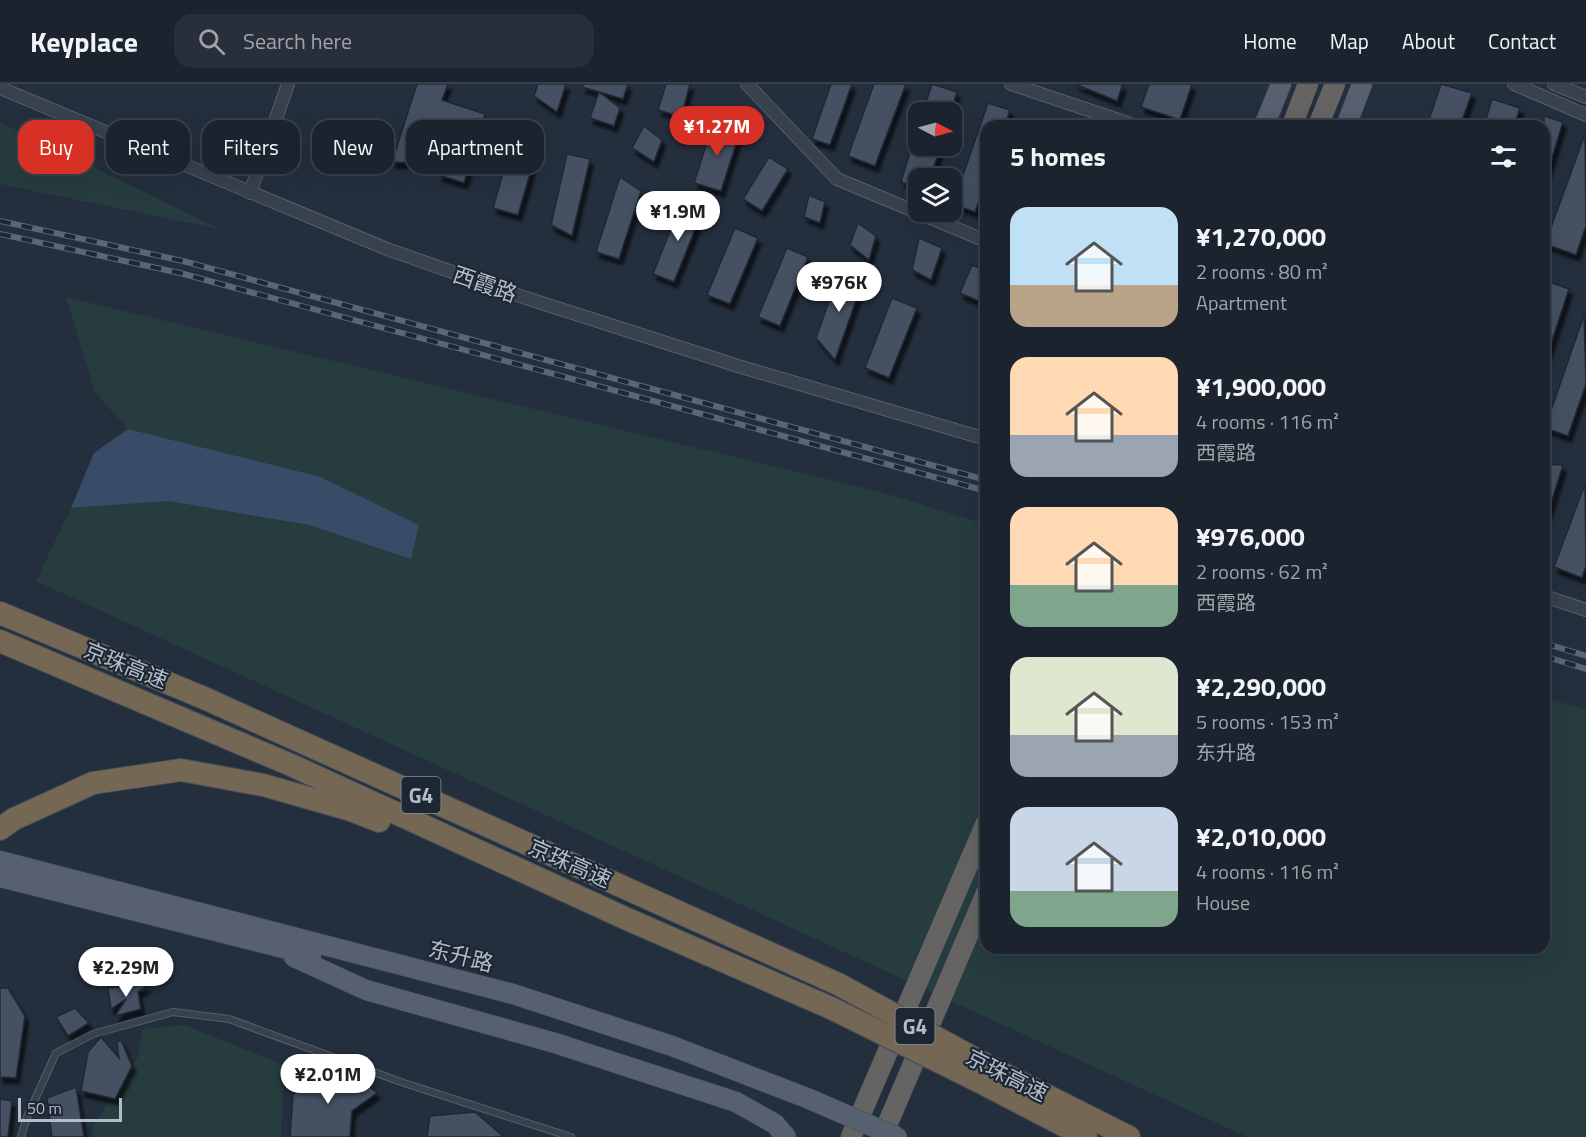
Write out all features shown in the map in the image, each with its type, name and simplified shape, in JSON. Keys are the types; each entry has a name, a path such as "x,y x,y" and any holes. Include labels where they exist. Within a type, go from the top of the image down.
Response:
{"highway":[{"path":"1294,120 1308,84"},
{"path":"1320,120 1335,84"},
{"path":"0,599 204,698"},
{"name":"京珠高速","path":"0,613 204,698 838,984 1086,1137"},
{"name":"京珠高速","path":"0,641 291,765 627,919 1129,1137"},
{"path":"0,829 14,819 93,783 181,770 263,785 351,810 627,919"},
{"path":"851,1137 980,837"},
{"path":"882,1137 980,907"}],"main road":[{"path":"1266,120 1281,84"},
{"path":"1348,120 1362,84"},
{"name":"东升路","path":"0,861 38,879 273,947 512,1002 897,1137"},
{"name":"东升路","path":"0,877 38,879 513,994 672,1046 805,1104 866,1137"},
{"path":"273,947 366,990 555,1043 736,1102 775,1124 786,1137"}],"street":[{"path":"250,193 288,84"},
{"path":"747,84 837,179 980,239"},
{"path":"1011,84 1118,120"},
{"path":"1514,84 1586,115"},
{"path":"1554,84 1586,97"},
{"name":"西霞路","path":"0,88 387,249 526,298 738,366 980,437"},
{"path":"1550,598 1586,610"}],"lane":[{"path":"21,1137 27,1117 56,1053 93,1034 173,1012 229,1019 404,1083 571,1137"}],"green space":[{"path":"0,123 18,130 18,174 94,174 94,167 219,229 0,184"},
{"path":"66,297 881,492 980,522 980,954 1550,954 1550,699 1586,710 1586,1137 1247,1137 36,581 71,508 168,501 309,525 411,558 419,525 321,477 128,429 95,392"},
{"path":"184,1025 284,1065 281,1137 92,1137 94,1124 139,1055 142,1029"}],"water":[{"path":"128,429 321,477 419,525 411,559 309,525 168,501 71,508 94,453"}],"building":[{"path":"417,84 448,84 442,100 485,114 483,120 406,120 406,163 394,162 394,156"},
{"path":"538,84 566,84 557,112 534,96"},
{"path":"583,84 628,84 623,99 582,87"},
{"path":"666,84 690,84 681,117 658,110"},
{"path":"831,84 852,84 830,145 812,139"},
{"path":"874,84 906,84 875,166 848,156"},
{"path":"932,84 957,92 954,102 926,102"},
{"path":"1075,84 1123,84 1117,101"},
{"path":"1149,84 1192,84 1180,120 1141,107"},
{"path":"1441,84 1472,93 1462,120 1429,120"},
{"path":"599,92 620,108 614,126 590,118"},
{"path":"1492,99 1520,108 1516,120 1486,120"},
{"path":"988,103 1010,110 1007,120 982,120"},
{"path":"1544,116 1563,122 1550,164 1550,120 1544,120"},
{"path":"713,124 740,132 721,191 694,183"},
{"path":"644,126 662,140 654,162 632,148"},
{"path":"980,126 980,198 975,212 962,207 962,178"},
{"path":"1585,134 1586,226 1576,255 1550,246 1550,230"},
{"path":"567,154 590,159 572,236 551,225"},
{"path":"909,156 938,156 933,168 908,168 908,184 901,182"},
{"path":"769,157 788,169 762,211 743,199"},
{"path":"439,174 467,174 464,183"},
{"path":"503,174 530,174 518,215 493,208"},
{"path":"620,177 641,191 619,259 596,252"},
{"path":"809,195 825,202 820,223 804,217"},
{"path":"682,201 703,210 674,282 653,274"},
{"path":"858,223 876,236 869,260 850,245"},
{"path":"735,228 758,238 730,304 707,295"},
{"path":"919,238 942,248 931,280 912,270"},
{"path":"787,248 808,257 780,326 758,317"},
{"path":"972,265 980,268 980,302 960,293"},
{"path":"839,273 863,281 835,360 816,338"},
{"path":"1550,282 1569,289 1550,347"},
{"path":"892,298 917,308 889,378 865,368"},
{"path":"1584,315 1586,384 1568,436 1550,430 1550,414"},
{"path":"1550,464 1563,465 1550,506"},
{"path":"1585,484 1586,566 1582,578 1554,567"},
{"path":"148,986 138,992 141,1009 115,1016 126,999 111,1009 108,988"},
{"path":"0,988 8,988 25,1016 16,1078 0,1077"},
{"path":"75,1008 89,1023 68,1036 56,1017"},
{"path":"101,1037 119,1058 117,1042 121,1040 132,1066 115,1099 81,1091 88,1052"},
{"path":"352,1070 377,1093 352,1111 350,1137 290,1137 293,1094 313,1079"},
{"path":"76,1087 84,1137 52,1137 47,1098"},
{"path":"0,1099 12,1101 8,1137 0,1137"},
{"path":"475,1112 504,1137 427,1137 430,1116"}],"railway":[{"path":"0,221 183,261 980,478"},
{"path":"0,234 180,273 980,489"},
{"path":"1550,645 1586,656"},
{"path":"1550,658 1586,669"}]}
